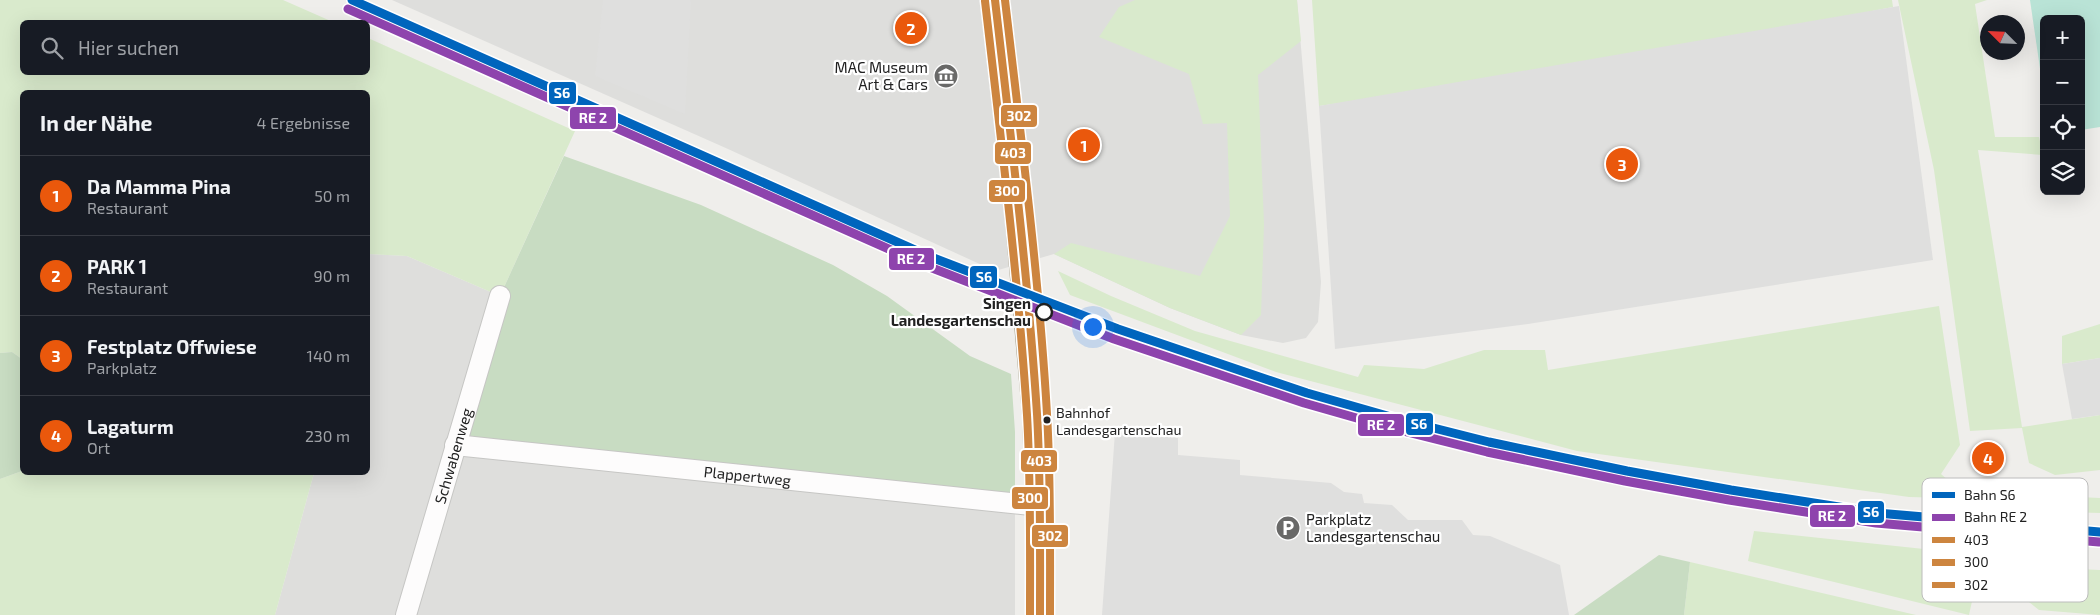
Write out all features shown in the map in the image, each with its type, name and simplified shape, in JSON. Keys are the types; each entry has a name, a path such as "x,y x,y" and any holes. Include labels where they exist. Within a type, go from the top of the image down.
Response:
{"main road":[{"path":"995,0 1029,314 1037,415 1040,506 1040,615"}],"street":[{"name":"Schwabenweg","path":"406,615 500,296"},
{"name":"Plappertweg","path":"455,445 1040,506"}],"shaded area":[{"path":"392,0 1297,0 1321,282 1318,322 1306,338 1283,343 1241,335 1170,308 1054,254 995,271 728,149"},
{"path":"603,0 691,0 685,114 595,76"},
{"path":"1899,6 1933,260 1528,324 1335,349 1319,106"},
{"path":"370,254 407,256 500,296 1015,504 1015,615 275,615 313,475 370,475"},
{"path":"2100,358 2100,415 2072,419 2062,364"},
{"name":"Parkplatz Landesgartenschau","path":"1115,432 1178,438 1178,455 1240,460 1240,475 1331,483 1344,492 1362,494 1364,503 1392,505 1408,520 1462,520 1473,535 1490,536 1560,565 1569,615 1102,615"}],"green space":[{"path":"0,0 283,0 328,20 20,20 20,75 370,75 370,39 575,131 500,296 407,256 370,254 370,90 20,90 20,358 12,352 0,353"},
{"path":"1135,0 1297,0 1301,41 1258,75 1264,224 1261,315 1241,335 1170,308 1054,254 1071,243 1200,276 1230,216 1227,123 1203,124 1189,74 1099,37 1119,7"},
{"path":"1312,0 1892,0 1893,7 1872,11 1869,27 1319,106"},
{"path":"1898,0 1987,0 1975,4 1980,37 1980,60 1983,60 1995,137 2039,137 2040,142 2040,155 1978,150 2022,427 2100,415 2100,470 2055,475 2029,463 2022,428 1970,431 1934,170"},
{"path":"2030,0 2100,0 2100,127 2085,129 2085,15 2040,15 2040,69"},
{"path":"564,156 701,205 833,265 887,296 970,356 1011,374 1015,432 1015,504 455,445 500,296"},
{"path":"1058,271 1111,296 1195,331 1358,377 1364,365 1424,369 1484,350 1545,350 1548,370 1939,306 1960,445 1941,474 1946,478 1922,478 1922,497 1577,451 1276,372 1070,295"},
{"path":"2100,324 2100,358 2062,364 2062,336"},
{"path":"12,352 20,358 20,472 0,479 0,353"},
{"path":"20,472 20,475 313,475 275,615 0,615 0,479"},
{"path":"2088,497 2100,498 2100,513 2088,513"},
{"path":"1754,531 1922,549 1922,602 1972,602 1969,615 1748,561"},
{"path":"1659,555 1690,562 1684,615 1574,615"},
{"path":"1690,562 1916,615 1684,615"},
{"path":"2088,569 2100,570 2100,615 2039,610 2029,602 2088,602"}],"rail line":[{"name":"S6","path":"352,0 931,257 1118,329 1307,393 1489,442 1627,471 1731,490 1877,513 1922,517"},
{"name":"S6","path":"2088,531 2100,532"}],"transit line":[{"name":"403","path":"995,0 1019,207 1037,414 1040,514 1040,615"},
{"name":"302","path":"1005,0 1029,207 1044,362 1049,464 1050,615"},
{"name":"300","path":"985,1 1009,208 1027,415 1030,615"},
{"path":"348,9 927,266 1114,339 1304,403 1395,429 1487,452 1625,481 1729,500 1876,523 1922,527"},
{"path":"2088,541 2099,542"}],"place":[{"name":"PARK 1","path":"911,28"},
{"name":"MAC Museum Art & Cars","path":"946,76"},
{"name":"Da Mamma Pina","path":"1084,145"},
{"name":"Festplatz Offwiese","path":"1622,164"},
{"name":"Singen Landesgartenschau","path":"1044,312"},
{"name":"Bahnhof Landesgartenschau","path":"1047,420"},
{"name":"Lagaturm","path":"1988,458"},
{"name":"Parkplatz Landesgartenschau","path":"1288,528"}]}
